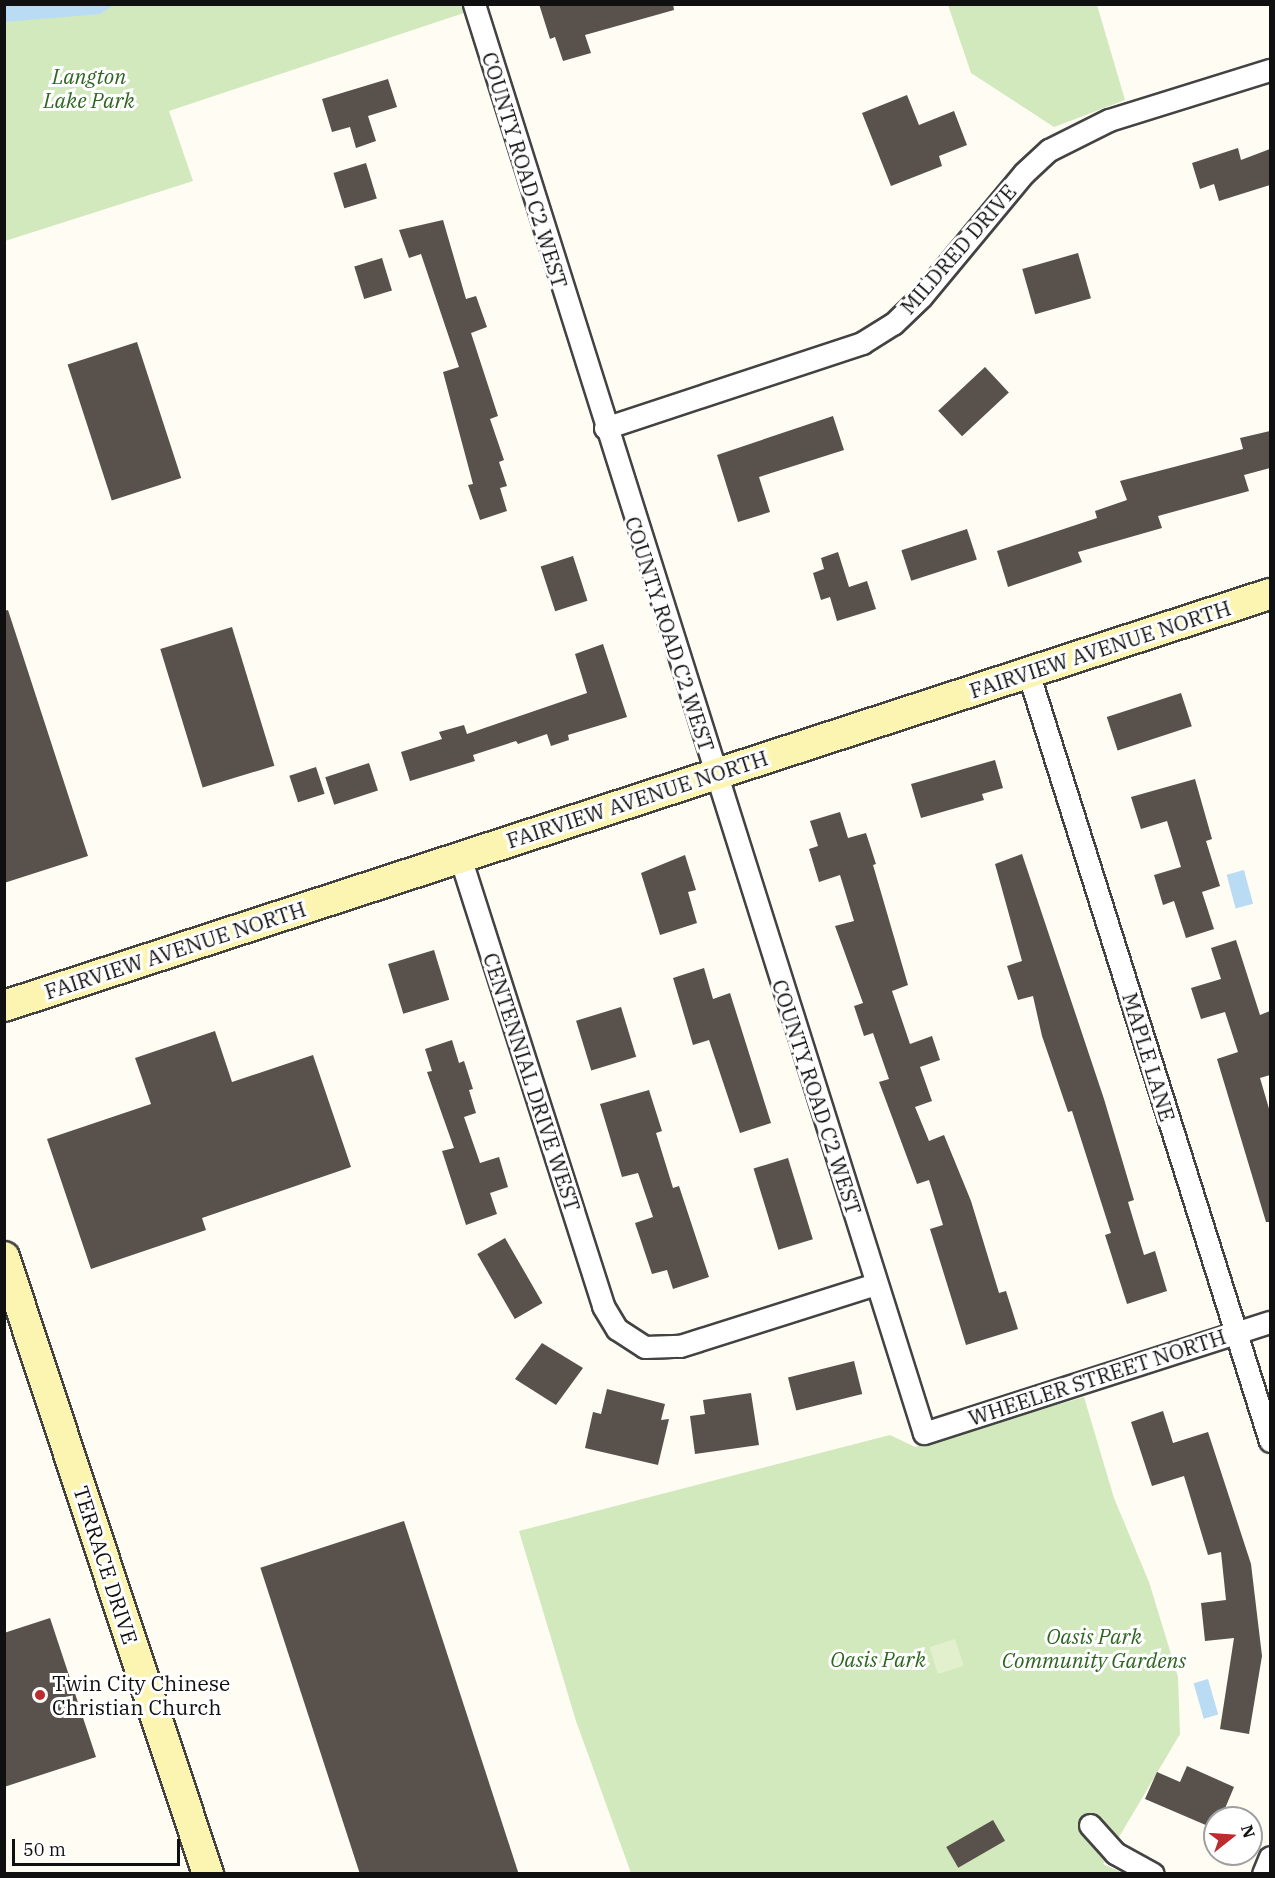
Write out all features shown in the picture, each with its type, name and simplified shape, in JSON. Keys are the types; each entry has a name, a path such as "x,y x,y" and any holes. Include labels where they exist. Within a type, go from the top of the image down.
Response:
{"street":[{"name":"COUNTY ROAD C2 WEST","path":"474,4 605,428 924,1433"},
{"name":"MILDRED DRIVE","path":"605,428 862,343 893,324 921,297 1024,173 1049,150 1109,120 1270,70"},
{"name":"FAIRVIEW AVENUE NORTH","path":"4,1006 1270,594"},
{"name":"MAPLE LANE","path":"1028,672 1270,1441"},
{"name":"CENTENNIAL DRIVE WEST","path":"460,857 603,1306 616,1329 630,1340 663,1349 876,1284"},
{"name":"TERRACE DRIVE","path":"4,1257 208,1874"},
{"name":"WHEELER STREET NORTH","path":"924,1433 1270,1322"},
{"path":"1090,1825 1115,1852 1153,1874"},
{"path":"1263,1874 1270,1857"}],"green space":[{"name":"Langton Lake Park","path":"5,5 488,5 169,111 193,181 5,241"},
{"path":"948,5 1097,5 1125,100 1054,127 971,73"},
{"name":"Oasis Park","path":"1084,1397 1114,1498 1149,1582 1178,1677 1180,1734 1103,1864 1123,1873 631,1873 576,1721 519,1531 890,1435 915,1447"},
{"path":"955,1639 964,1666 938,1674 929,1647"}],"water":[{"path":"5,4 114,5 100,14 5,22"},
{"path":"1244,870 1253,904 1236,908 1227,875"},
{"path":"1208,1679 1218,1715 1204,1719 1194,1683"}],"building":[{"path":"539,4 673,4 674,10 585,35 591,53 563,61 555,37 550,39"},
{"path":"388,79 397,107 368,116 376,141 356,148 350,127 332,132 322,99"},
{"path":"907,95 919,125 954,111 967,145 939,156 942,166 891,186 862,113"},
{"path":"1238,148 1241,160 1270,149 1270,185 1219,201 1214,184 1200,189 1192,163"},
{"path":"366,163 377,198 344,208 333,173"},
{"path":"443,220 466,299 476,296 487,327 471,333 498,416 490,419 504,460 499,462 507,486 500,488 507,511 480,520 468,485 473,484 443,372 459,367 421,254 409,258 399,230"},
{"path":"1078,253 1091,298 1035,314 1022,269"},
{"path":"382,258 392,291 364,299 354,266"},
{"path":"137,342 181,478 112,501 68,365"},
{"path":"985,367 1009,393 962,436 938,411"},
{"path":"833,416 844,450 759,477 770,512 738,522 717,455"},
{"path":"1270,431 1270,468 1244,475 1249,491 1158,516 1162,528 1078,552 1082,562 1008,587 997,551 1097,518 1095,511 1127,500 1120,481 1243,449 1240,438"},
{"path":"967,529 977,559 911,581 901,550"},
{"path":"838,552 849,587 867,581 876,609 837,621 830,597 821,600 813,573 824,569 821,558"},
{"path":"573,556 588,601 555,611 541,567"},
{"path":"8,610 88,856 4,883 4,611"},
{"path":"232,627 274,766 203,788 160,649"},
{"path":"603,644 627,717 568,735 569,740 551,746 547,734 518,744 516,741 473,755 475,761 410,781 401,752 442,739 439,732 464,725 467,734 587,693 575,654"},
{"path":"1181,693 1192,726 1118,750 1107,717"},
{"path":"995,760 1003,788 982,794 984,800 921,818 911,784"},
{"path":"369,763 378,791 334,805 325,777"},
{"path":"316,767 325,794 298,802 289,776"},
{"path":"1195,779 1212,839 1206,841 1220,886 1202,892 1214,929 1186,938 1174,901 1163,905 1154,875 1181,867 1167,821 1141,829 1131,797"},
{"path":"840,812 848,838 866,833 876,864 873,865 908,985 892,991 910,1044 932,1036 940,1060 920,1067 932,1101 915,1107 929,1141 944,1135 971,1201 999,1293 1006,1291 1018,1329 966,1345 930,1229 943,1225 929,1180 917,1184 879,1082 889,1079 873,1033 864,1036 854,1006 863,1003 835,926 854,921 840,875 819,882 809,849 818,846 810,821"},
{"path":"1022,854 1104,1099 1134,1200 1128,1202 1144,1255 1155,1251 1167,1291 1127,1304 1105,1235 1111,1233 1072,1111 1068,1112 1042,1036 1033,996 1018,1000 1007,966 1022,961 995,864"},
{"path":"685,855 696,890 688,892 697,923 660,935 641,873"},
{"path":"1236,940 1260,1015 1270,1011 1270,1075 1260,1078 1270,1112 1270,1222 1266,1222 1217,1059 1238,1052 1225,1012 1201,1019 1191,988 1221,979 1211,948"},
{"path":"434,950 449,1000 403,1014 388,964"},
{"path":"704,968 713,999 730,993 771,1123 740,1133 709,1040 693,1045 673,978"},
{"path":"621,1007 636,1057 591,1070 576,1021"},
{"path":"215,1031 232,1082 313,1055 351,1167 202,1218 206,1230 91,1269 47,1139 151,1104 135,1058"},
{"path":"452,1040 459,1063 464,1061 473,1089 469,1090 476,1113 464,1117 480,1163 499,1157 508,1187 490,1193 497,1214 466,1225 442,1151 454,1148 427,1072 432,1071 425,1049"},
{"path":"649,1090 662,1131 656,1133 673,1188 679,1186 709,1277 673,1289 667,1270 652,1274 635,1223 653,1217 638,1173 622,1177 600,1104"},
{"path":"788,1158 813,1239 778,1250 754,1169"},
{"path":"505,1238 542,1303 515,1319 477,1254"},
{"path":"542,1343 583,1368 556,1405 515,1379"},
{"path":"854,1361 862,1394 796,1410 788,1377"},
{"path":"607,1389 665,1404 661,1420 669,1419 658,1465 585,1448 593,1412 601,1414"},
{"path":"751,1393 759,1445 695,1454 690,1416 705,1414 703,1400"},
{"path":"1163,1411 1173,1443 1208,1432 1251,1564 1262,1656 1249,1734 1220,1729 1234,1638 1205,1641 1201,1603 1226,1600 1221,1552 1208,1555 1184,1476 1152,1486 1131,1422"},
{"path":"404,1521 519,1874 360,1874 260,1568"},
{"name":"Twin City Chinese Christian Church","path":"50,1618 96,1757 4,1787 4,1633"},
{"path":"1187,1766 1234,1787 1226,1806 1203,1806 1203,1824 1145,1799 1157,1772 1180,1782"},
{"path":"993,1820 1005,1841 958,1868 946,1847"}],"place":[{"name":"Twin City Chinese Christian Church","path":"40,1695"}],"park label":[{"name":"Oasis Park Community Gardens","path":"1094,1648"}]}
